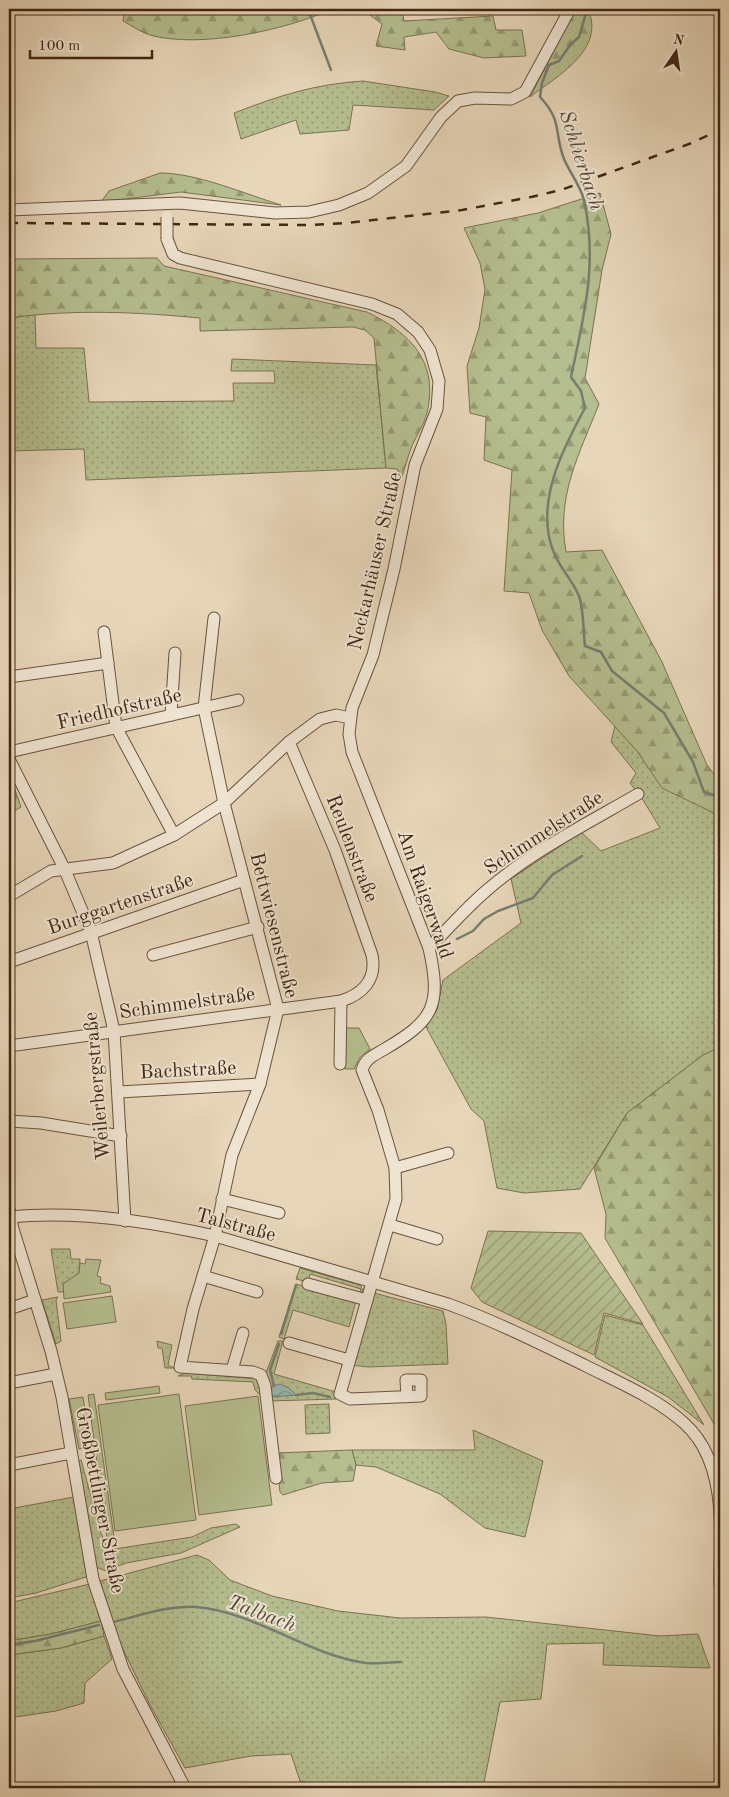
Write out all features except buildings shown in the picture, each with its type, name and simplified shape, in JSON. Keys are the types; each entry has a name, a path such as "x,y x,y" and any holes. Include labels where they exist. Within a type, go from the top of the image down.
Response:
{"street":[{"path":"9,210 206,204 275,213 309,212 340,205 368,193 406,166 441,116 458,101 475,98 511,99 525,92 570,9"},
{"name":"Neckarhäuser Straße","path":"169,204 167,239 173,254 180,258 372,304 397,314 418,332 430,350 439,381 437,409 415,465 394,569 377,638 350,718"},
{"name":"Bettwiesenstraße","path":"214,618 204,708 224,803 278,1009 260,1084 232,1155 215,1236 180,1368 232,1370"},
{"path":"104,632 116,727 174,835"},
{"path":"171,715 176,653"},
{"path":"9,676 108,663"},
{"name":"Friedhofstraße","path":"9,752 238,700"},
{"path":"9,896 39,877 64,868 100,867 113,863 174,835 224,803 289,742 320,719 336,715 350,718"},
{"name":"Am Raigerwald","path":"350,718 349,734 352,752 429,948 434,986 429,1014 422,1024 411,1034 364,1062 362,1070 378,1110 395,1168 396,1199 390,1225 340,1391 342,1397 350,1399 407,1397"},
{"name":"Reulenstraße","path":"289,742 341,868 372,955 373,970"},
{"name":"Weilerbergstraße","path":"9,759 64,868 91,932 114,1031 125,1221"},
{"name":"Schimmelstraße","path":"429,948 485,891 505,876 557,842 638,794"},
{"name":"Burggartenstraße","path":"9,962 244,880"},
{"path":"153,955 258,927"},
{"name":"Schimmelstraße","path":"9,1046 341,1001 359,994 365,988 373,970"},
{"path":"340,1064 341,1001"},
{"name":"Bachstraße","path":"118,1092 260,1084"},
{"path":"9,1121 41,1123 121,1136"},
{"path":"395,1168 448,1153"},
{"path":"222,1200 279,1213"},
{"name":"Talstraße","path":"9,1214 74,1216 125,1221 215,1236 448,1304 488,1319 632,1388 660,1405 685,1424 699,1441 714,1474 719,1510 720,1585"},
{"name":"Großbettlinger Straße","path":"9,1214 56,1374 93,1579 108,1627 135,1694 184,1788"},
{"path":"390,1225 437,1239"},
{"path":"203,1276 257,1292"},
{"path":"308,1284 367,1300"},
{"path":"9,1309 34,1300"},
{"path":"243,1333 232,1370 257,1373 264,1379 276,1478"},
{"path":"289,1343 349,1360"},
{"path":"9,1384 56,1374"},
{"path":"9,1465 71,1453"}],"green space":[{"path":"125,9 332,9 313,17 267,30 242,35 193,40 170,39 143,32 123,21"},
{"path":"362,9 402,9 404,21 493,16 496,30 522,30 526,56 484,58 449,49 436,32 404,37 405,50 376,46 382,24"},
{"path":"576,9 588,9 592,24 590,37 585,49 565,71 530,97"},
{"path":"363,81 435,92 449,96 434,110 353,105 349,130 300,134 296,120 241,139 234,113 266,101 313,88"},
{"path":"160,173 205,180 281,205 181,192 101,202 109,191"},
{"path":"600,193 611,234 602,270 585,378 599,404 571,476 564,512 566,552 602,550 662,662 707,765 720,782 718,815 662,788 637,751 569,676 542,630 529,593 504,591 512,470 484,460 486,417 470,413 467,366 479,328 485,289 480,263 464,228 538,213"},
{"path":"157,258 164,266 367,312 396,329 408,339 418,351 425,364 429,378 430,395 426,417 411,448 402,477 397,469 386,468 374,338 365,330 353,327 200,331 200,318 128,313 57,313 9,318 9,259"},
{"path":"35,314 36,348 84,348 89,402 234,401 233,383 275,383 274,371 231,371 232,359 376,365 386,468 86,480 84,449 9,451 9,318"},
{"path":"615,726 637,751 719,814 720,810 720,1047 703,1055 627,1113 580,1189 524,1193 497,1188 484,1121 471,1109 426,1027 437,1010 443,980 521,923 511,879 581,832 601,851 660,828 630,783 636,773 611,742"},
{"path":"9,778 21,807 9,814"},
{"path":"344,1028 359,1028 370,1049 360,1057 354,1069 345,1069"},
{"path":"720,1047 720,1434 605,1238 606,1214 594,1168 627,1113 703,1055"},
{"path":"488,1231 581,1233 643,1324 604,1313 594,1355 482,1302 471,1288"},
{"path":"51,1249 70,1249 71,1259 80,1259 79,1273 63,1284 64,1292 58,1292"},
{"path":"86,1259 101,1260 97,1276 101,1277 100,1283 110,1286 111,1292 64,1299 63,1284 79,1273 80,1263 85,1264"},
{"path":"300,1268 360,1285 363,1290 362,1296 359,1295 361,1289 310,1274 308,1282 296,1279"},
{"path":"296,1284 356,1301 349,1327 293,1310 284,1339 279,1337"},
{"path":"374,1293 443,1311 446,1324 448,1364 368,1367 351,1365"},
{"path":"112,1296 116,1322 67,1329 63,1303"},
{"path":"58,1297 56,1300 61,1341 56,1344 42,1300"},
{"path":"605,1315 643,1325 704,1425 668,1397 595,1357"},
{"path":"157,1341 172,1345 168,1365 174,1368 165,1368 162,1348 158,1348"},
{"path":"278,1341 283,1341 274,1374 336,1392 336,1399 269,1401 266,1373"},
{"path":"185,1373 260,1379 261,1396 255,1390 253,1382 192,1379 191,1376 178,1376"},
{"path":"159,1386 160,1393 106,1400 105,1393"},
{"path":"94,1394 114,1537 107,1538 88,1395"},
{"path":"179,1394 196,1520 115,1531 98,1405"},
{"path":"258,1396 272,1505 199,1515 185,1406"},
{"path":"83,1397 91,1447 79,1449 69,1399"},
{"path":"329,1404 330,1433 306,1434 305,1405"},
{"path":"473,1430 543,1461 525,1537 485,1528 440,1494 376,1467 356,1465 352,1450 475,1450"},
{"path":"352,1450 356,1465 353,1481 322,1483 283,1495 280,1492 276,1453"},
{"path":"81,1460 101,1533 108,1550 192,1537 211,1528 236,1524 240,1527 181,1553 126,1563 106,1571 96,1567 78,1461"},
{"path":"74,1497 88,1573 86,1577 36,1593 9,1598 9,1509"},
{"path":"197,1555 209,1560 230,1580 272,1596 338,1611 400,1618 486,1617 660,1636 698,1634 710,1668 603,1665 604,1643 547,1644 541,1699 500,1702 483,1788 327,1788 300,1781 291,1754 251,1756 185,1768 150,1705 119,1641 100,1581"},
{"path":"90,1584 101,1621 51,1634 9,1641 9,1603"},
{"path":"101,1621 104,1636 61,1648 9,1655 9,1641 51,1634"},
{"path":"104,1636 112,1659 85,1683 84,1703 56,1711 9,1718 9,1655 61,1648"}],"water":[{"path":"280,1384 289,1388 296,1395 271,1397 272,1386"}],"waterway":[{"path":"196,9 246,9"},
{"path":"308,9 331,70"},
{"name":"Schlierbach","path":"585,9 586,13 579,37 571,44 559,61 549,65 542,83 540,97 552,113 564,159 584,200 590,246 585,311 571,377 581,391 585,408 553,478 547,516 549,535 554,553 581,602 585,646 601,652 612,671 664,713 693,762 704,792 720,797"},
{"path":"457,939 473,931 484,919 498,911 533,898 552,875 582,856"},
{"path":"281,1334 296,1285"},
{"path":"274,1386 270,1370 279,1344"},
{"path":"296,1395 313,1393 330,1397"},
{"name":"Talbach","path":"113,1622 164,1609 196,1607 240,1617 344,1659 366,1663 401,1662"},
{"name":"Talbach","path":"9,1645 35,1641 99,1625"}],"railway":[{"path":"9,223 309,225 347,223 462,210 561,190 689,144 720,130"}]}
